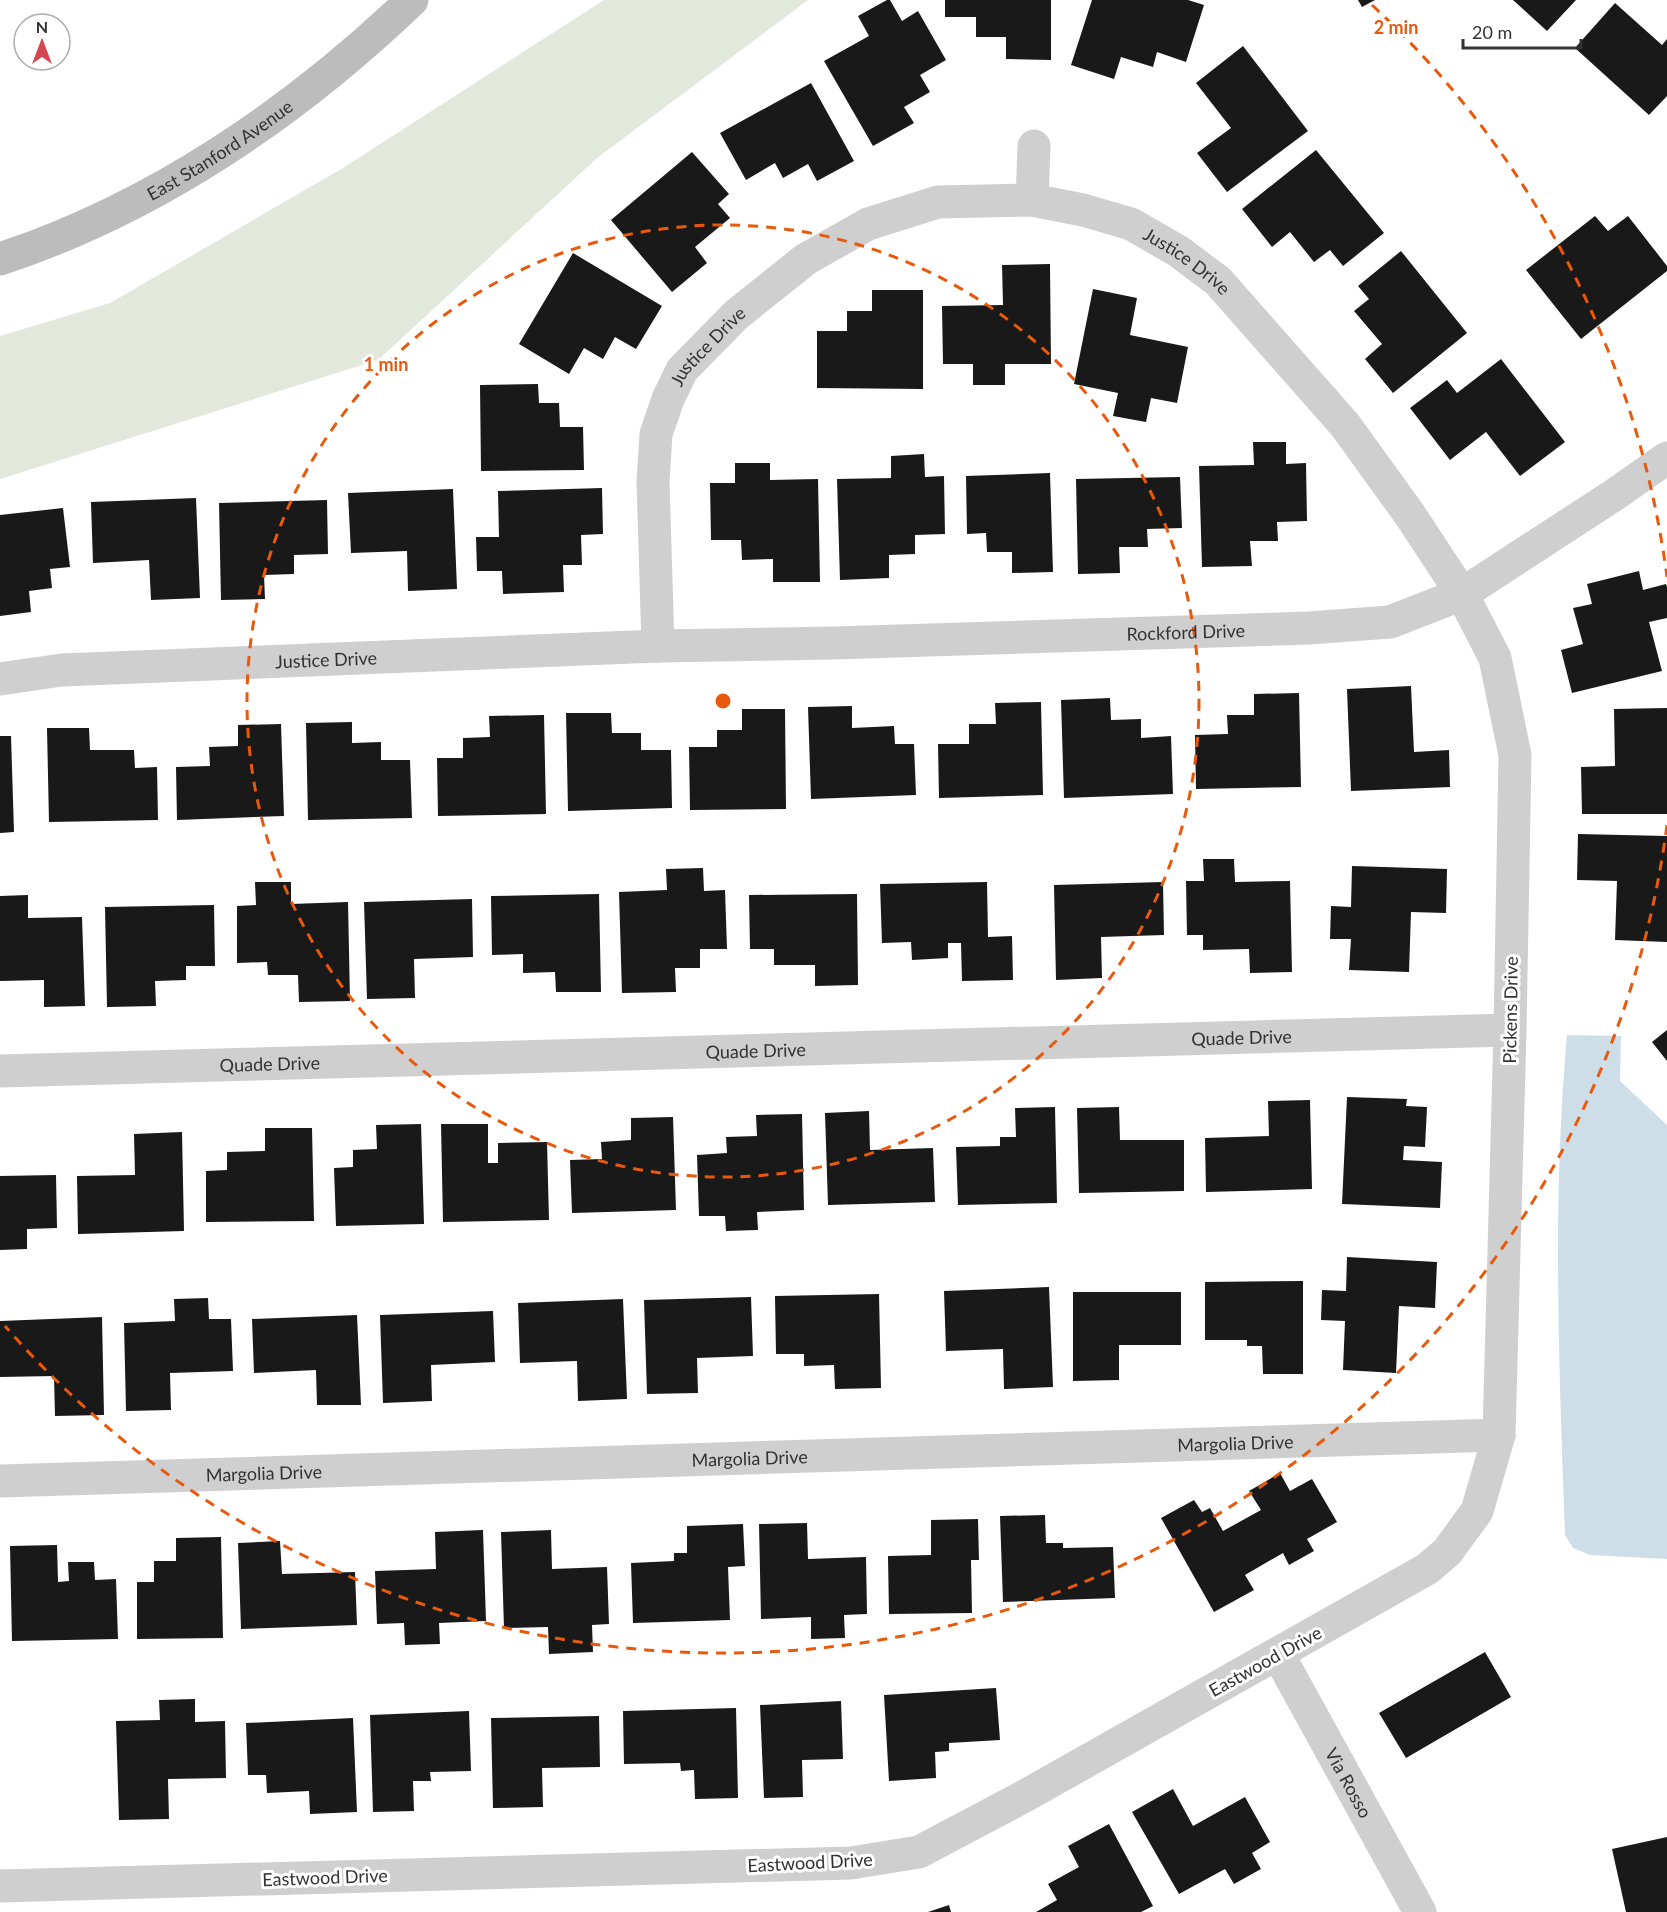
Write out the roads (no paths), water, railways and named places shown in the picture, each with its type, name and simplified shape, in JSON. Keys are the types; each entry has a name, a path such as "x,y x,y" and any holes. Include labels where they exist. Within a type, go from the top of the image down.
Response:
{"main road":[{"name":"East Stanford Avenue","path":"0,258 99,220 180,177 318,84 372,39 412,0"}],"street":[{"path":"1032,200 1034,146"},
{"name":"Justice Drive","path":"0,679 62,670 658,646 653,481 656,434 668,399 682,370 736,315 806,259 868,224 938,202 1032,200 1083,210 1131,224 1178,251 1218,281 1345,425 1410,515 1462,594"},
{"name":"Rockford Drive","path":"658,646 834,643 1309,628 1390,622 1462,594 1667,458"},
{"name":"Pickens Drive","path":"1462,594 1495,658 1515,755 1499,1435"},
{"name":"Quade Drive","path":"0,1071 1510,1030"},
{"name":"Margolia Drive","path":"0,1481 1499,1435"},
{"name":"Eastwood Drive","path":"16,1895 851,1863 919,1852 1023,1797 1428,1569 1447,1552 1477,1511 1499,1435"},
{"name":"Via Rosso","path":"1278,1654 1420,1912"}]}
